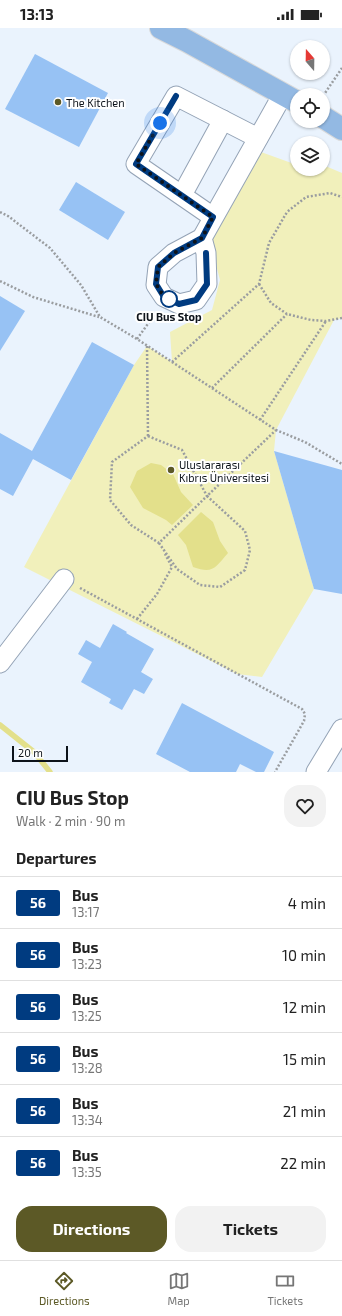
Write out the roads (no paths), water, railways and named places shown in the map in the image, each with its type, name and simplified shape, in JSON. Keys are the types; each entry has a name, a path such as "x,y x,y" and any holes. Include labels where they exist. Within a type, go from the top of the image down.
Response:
{"main road":[{"path":"161,28 290,98"},
{"path":"330,121 342,129"}],"lane":[{"path":"213,217 136,164 176,96 258,138"},
{"path":"202,238 206,253 207,284 196,300 179,304 164,297 156,284 158,267 174,253 202,238 258,138 290,98"},
{"path":"182,195 223,120"},
{"path":"1,658 64,579"},
{"path":"316,772 342,729"}],"waterway":[{"path":"0,725 34,752 50,772"}],"place":[{"name":"The Kitchen","path":"58,102"},
{"name":"CIU Bus Stop","path":"169,299"},
{"name":"Uluslararası Kıbrıs Üniversitesi","path":"171,470"}]}
